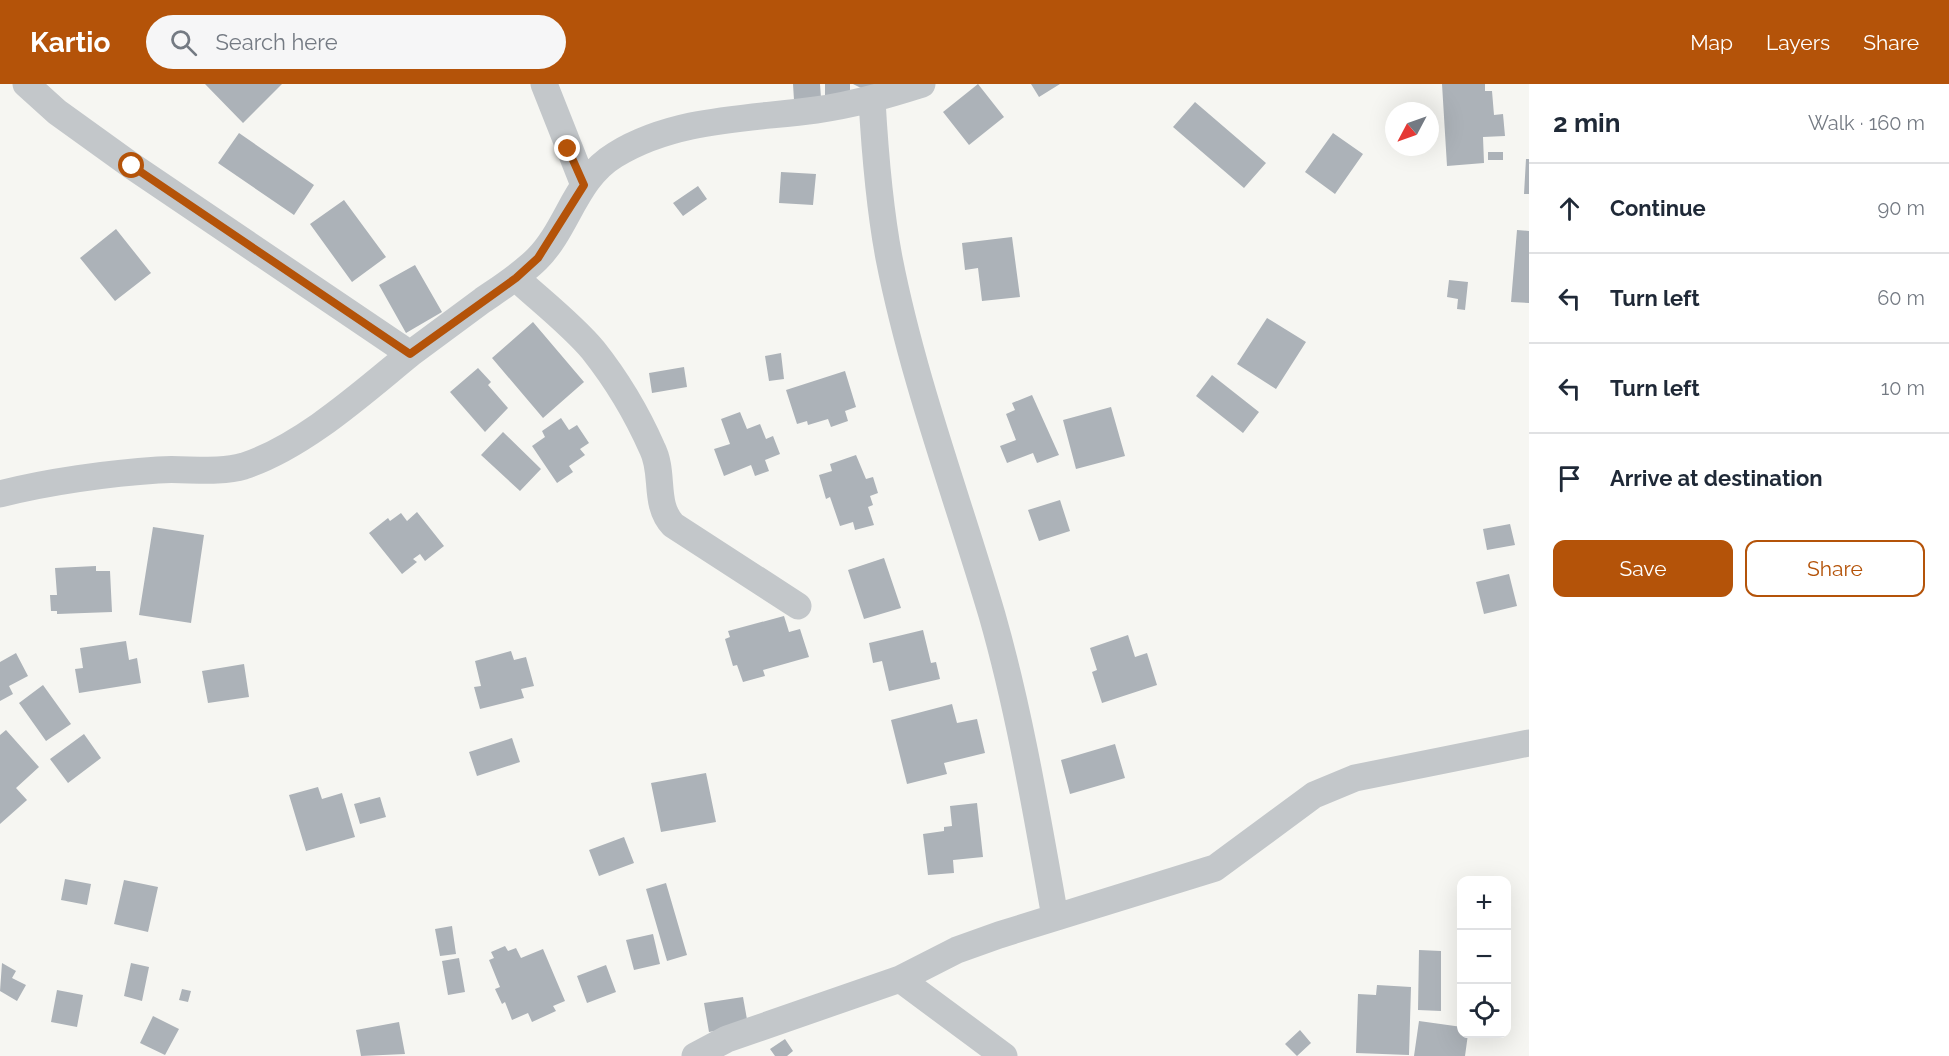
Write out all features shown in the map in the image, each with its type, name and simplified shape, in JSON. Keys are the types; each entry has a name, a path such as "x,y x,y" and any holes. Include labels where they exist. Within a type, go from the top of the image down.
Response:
{"street":[{"path":"26,84 57,112 132,166 410,354"},
{"path":"544,84 584,185"},
{"path":"0,494 155,470 230,469 244,466 283,448 347,405 410,354 516,278 538,258 552,240 593,171 616,154 646,140 682,128 872,100 922,84"},
{"path":"872,100 877,180 889,258 917,375 993,617 1011,694 1055,917"},
{"path":"516,278 592,350 632,408 657,459 661,506 665,516 673,525 798,606"},
{"path":"695,1056 727,1039 900,979 957,950 1215,868 1314,795 1355,778 1529,743"},
{"path":"900,979 1004,1056"}],"building":[{"path":"205,84 282,84 243,123"},
{"path":"793,84 820,84 821,98 794,100"},
{"path":"825,84 850,84 850,97 825,97"},
{"path":"853,84 883,84 877,96"},
{"path":"978,84 1004,117 969,145 943,112"},
{"path":"1031,84 1060,84 1039,97"},
{"path":"1442,84 1485,84 1485,91 1492,91 1494,115 1503,114 1505,136 1483,137 1484,163 1447,166"},
{"path":"1195,102 1266,163 1244,188 1173,127"},
{"path":"239,133 314,185 294,215 218,163"},
{"path":"1333,133 1363,154 1335,194 1305,172"},
{"path":"1488,152 1503,152 1503,160 1488,160"},
{"path":"1526,159 1529,159 1529,194 1524,194"},
{"path":"781,172 816,174 813,205 779,203"},
{"path":"698,186 707,199 683,216 673,203"},
{"path":"344,200 386,257 352,282 310,224"},
{"path":"116,229 151,273 115,301 80,258"},
{"path":"1517,230 1529,231 1529,303 1511,302"},
{"path":"1012,237 1020,297 982,301 978,268 965,270 962,243"},
{"path":"415,265 442,312 406,333 379,285"},
{"path":"1449,280 1468,282 1465,310 1457,309 1458,299 1447,297"},
{"path":"1267,318 1306,342 1276,389 1237,364"},
{"path":"533,322 584,382 543,418 492,358"},
{"path":"781,353 784,379 769,381 765,356"},
{"path":"684,367 687,387 652,393 649,373"},
{"path":"478,368 491,382 488,385 508,408 485,432 450,392"},
{"path":"845,371 856,407 845,411 848,421 831,427 828,419 808,425 807,421 797,424 786,390"},
{"path":"1212,375 1259,412 1243,433 1196,396"},
{"path":"1032,395 1059,455 1037,463 1033,453 1007,463 1000,446 1016,440 1006,414 1015,410 1012,403"},
{"path":"1111,407 1125,456 1076,469 1063,420"},
{"path":"740,412 747,429 760,424 766,439 773,436 780,454 765,460 769,471 755,476 751,465 724,476 714,449 730,444 721,419"},
{"path":"561,418 569,430 577,425 589,443 580,449 585,455 569,466 573,472 557,483 532,446 545,437 542,431"},
{"path":"503,432 541,469 520,491 481,455"},
{"path":"856,455 866,479 873,477 878,493 870,496 873,505 868,507 874,525 855,530 853,522 840,526 830,497 826,499 819,475 832,471 830,464"},
{"path":"1060,500 1070,531 1039,541 1028,510"},
{"path":"417,512 444,546 425,561 420,554 413,559 417,562 402,574 369,533 388,518 390,521 401,513 407,521"},
{"path":"1510,524 1515,545 1487,550 1483,529"},
{"path":"153,527 204,535 191,623 139,615"},
{"path":"884,558 901,608 864,619 848,570"},
{"path":"96,566 96,571 110,571 112,612 57,614 57,611 51,611 50,595 57,595 55,568"},
{"path":"1509,574 1517,606 1484,614 1476,582"},
{"path":"784,616 789,632 800,629 809,657 763,670 765,676 743,682 737,665 733,666 725,639 730,637 728,631"},
{"path":"923,630 931,663 936,662 940,679 889,691 882,661 873,663 869,643"},
{"path":"1128,635 1135,657 1147,653 1157,685 1102,703 1092,672 1097,670 1090,648"},
{"path":"126,641 129,660 137,658 141,683 79,693 75,669 83,668 80,648"},
{"path":"511,651 514,660 526,657 534,686 521,689 524,698 480,709 474,687 481,686 475,661"},
{"path":"16,653 28,676 9,686 13,694 0,701 0,662"},
{"path":"244,664 249,697 208,703 202,671"},
{"path":"43,685 71,724 46,741 19,703"},
{"path":"952,704 957,723 977,719 985,753 944,763 947,774 907,784 891,720"},
{"path":"6,730 39,767 16,788 27,800 0,824 0,735"},
{"path":"84,734 101,758 68,783 50,759"},
{"path":"512,738 520,762 477,776 469,752"},
{"path":"1115,744 1125,778 1070,794 1061,760"},
{"path":"706,773 716,822 661,832 651,783"},
{"path":"318,787 322,799 342,793 355,837 306,851 289,795"},
{"path":"380,797 386,817 360,824 354,804"},
{"path":"977,803 983,857 953,860 954,873 928,875 923,834 944,831 944,827 952,826 950,806"},
{"path":"624,837 634,863 599,876 589,850"},
{"path":"65,879 91,884 87,905 61,900"},
{"path":"124,880 158,887 148,932 114,924"},
{"path":"666,883 687,955 667,961 646,889"},
{"path":"452,926 456,954 440,956 435,929"},
{"path":"653,934 660,964 634,970 626,940"},
{"path":"505,946 508,951 516,948 521,958 543,949 565,1001 553,1006 556,1011 532,1022 528,1013 512,1020 505,1002 502,1004 495,989 500,987 489,960 494,958 491,952"},
{"path":"1419,950 1441,951 1441,1011 1418,1010"},
{"path":"459,958 465,992 448,995 442,961"},
{"path":"2,963 16,971 12,978 26,985 17,1001 0,991"},
{"path":"131,963 149,967 142,1001 124,996"},
{"path":"606,965 616,992 587,1003 577,976"},
{"path":"1377,985 1411,987 1409,1055 1356,1053 1358,994 1376,995"},
{"path":"182,989 191,991 188,1002 179,1000"},
{"path":"57,990 83,995 77,1027 51,1022"},
{"path":"743,997 748,1025 709,1032 704,1003"},
{"path":"153,1016 179,1029 165,1055 140,1043"},
{"path":"1419,1021 1457,1026 1457,1038 1467,1038 1465,1056 1414,1056"},
{"path":"399,1022 405,1054 361,1056 356,1030"},
{"path":"1300,1030 1311,1043 1297,1056 1285,1044"},
{"path":"785,1039 793,1051 787,1056 775,1056 770,1049"}],"route":[{"path":"132,166 410,354 516,278 538,258 552,240 584,185 568,149"}]}
